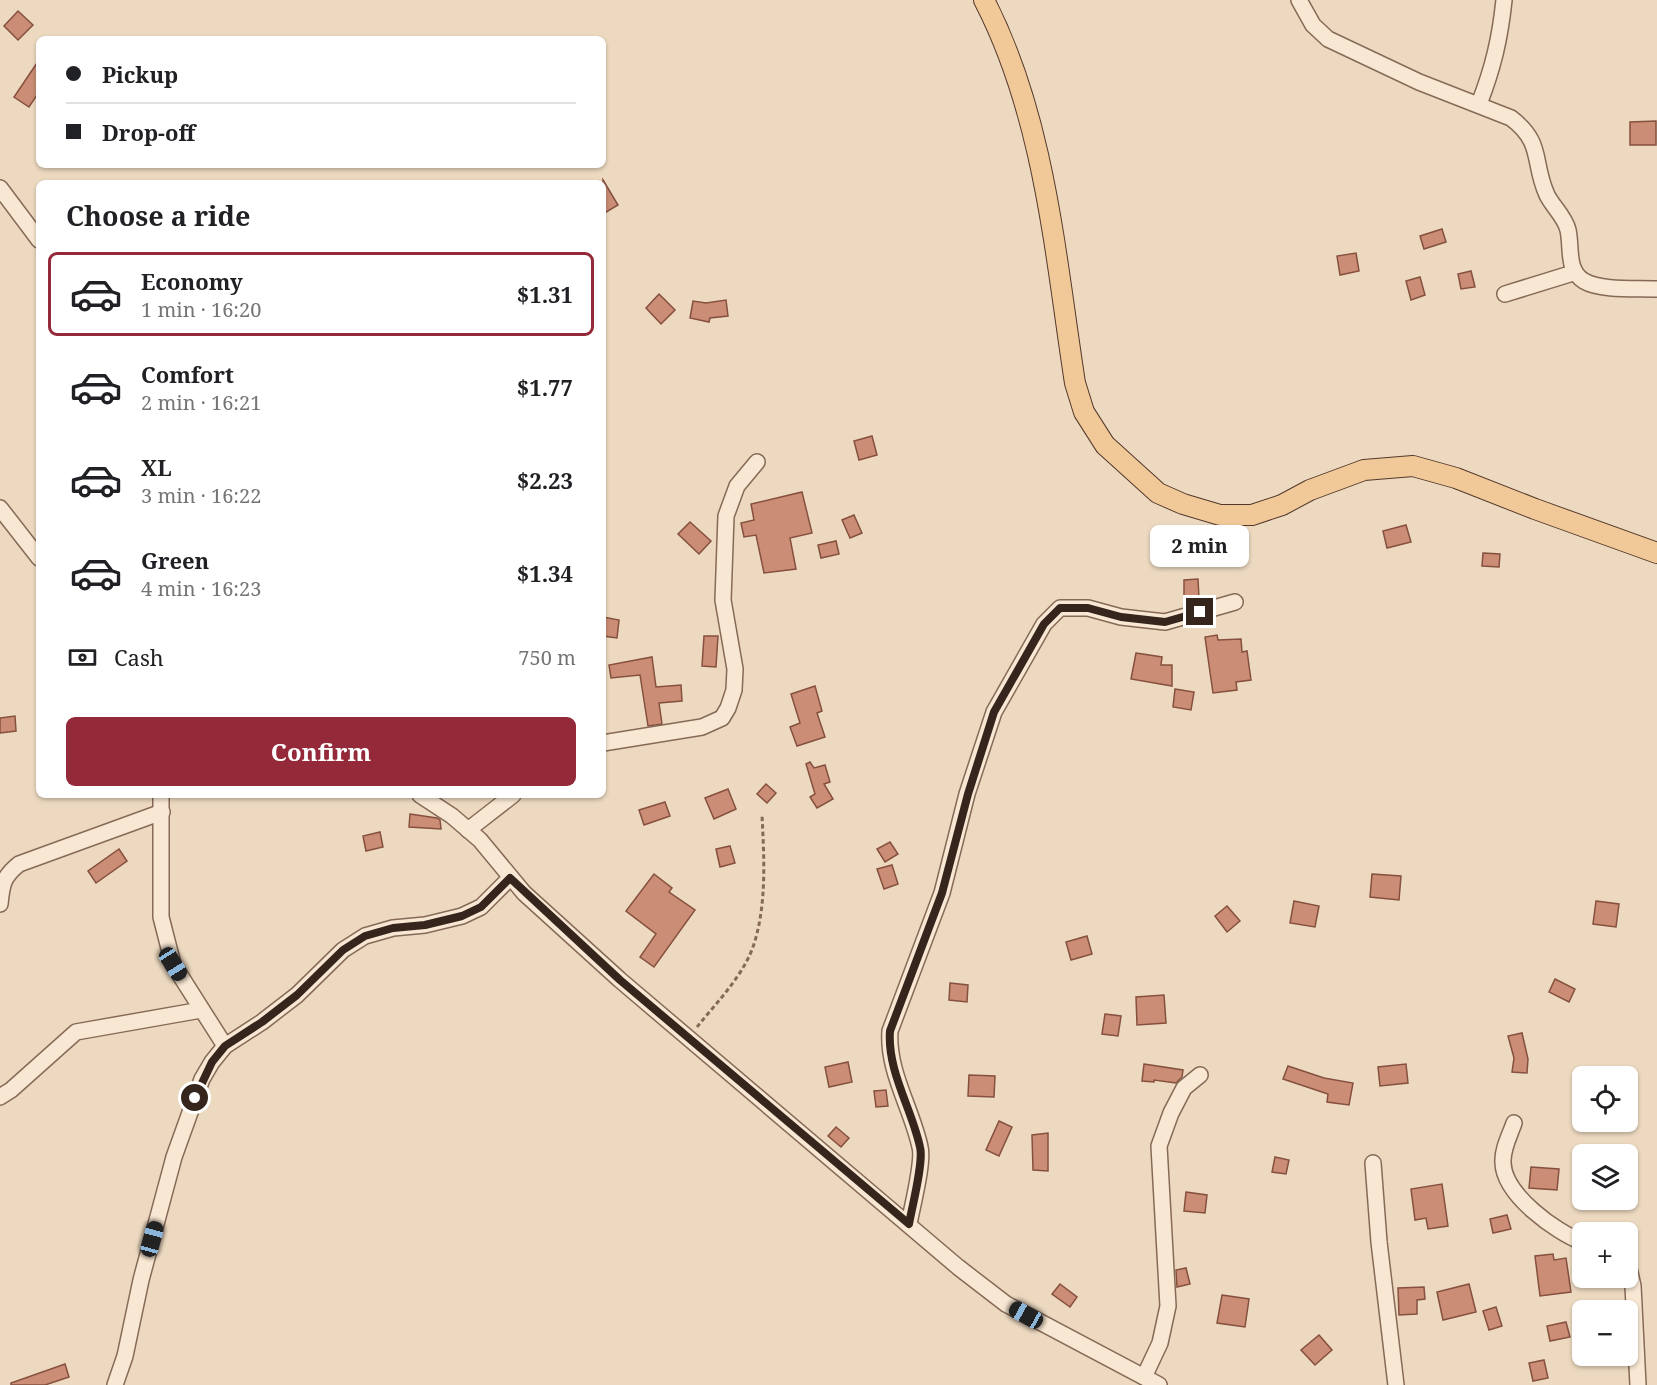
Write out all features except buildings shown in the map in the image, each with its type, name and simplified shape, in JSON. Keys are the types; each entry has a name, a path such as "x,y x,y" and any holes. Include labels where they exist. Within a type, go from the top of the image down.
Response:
{"main road":[{"path":"984,0 1020,84 1040,163 1075,383 1084,412 1105,445 1158,494 1220,515 1252,515 1282,505 1310,490 1364,470 1413,466 1456,478 1657,553"}],"street":[{"path":"1299,0 1313,25 1328,39 1419,82 1511,117 1528,132 1547,194 1565,221 1574,270 1586,282 1596,286 1657,289"},
{"path":"1479,104 1494,66 1501,33 1504,0"},
{"path":"0,188 36,236"},
{"path":"1505,294 1574,273 1574,270"},
{"path":"606,743 702,727 722,718 728,708 734,690 735,669 723,600 726,516 737,486 757,462"},
{"path":"0,508 36,554"},
{"path":"909,1224 921,1149 897,1076 889,1044 890,1031 942,893 968,794 994,712 1044,624 1060,608 1088,608 1121,617 1165,622 1235,602"},
{"path":"161,798 161,918 173,964 225,1046"},
{"path":"424,798 480,840 510,878 611,972 958,1267 1006,1304 1160,1385"},
{"path":"468,830 509,798"},
{"path":"0,903 2,883 10,871 19,864 162,812"},
{"path":"115,1385 125,1356 141,1280 174,1157 202,1079 212,1062 225,1046 262,1022 297,995 343,950 365,936 393,928 425,925 462,916 481,907 510,878"},
{"path":"0,1097 11,1090 76,1032 201,1010"},
{"path":"1144,1377 1160,1343 1168,1306 1159,1146 1171,1113 1184,1088 1200,1075"},
{"path":"1514,1122 1504,1149 1503,1163 1506,1175 1527,1206 1572,1236"},
{"path":"1373,1163 1379,1242 1396,1385"},
{"path":"1633,1288 1638,1385"}],"path":[{"path":"688,1038 740,972 754,944 763,874 762,815"}],"route":[{"path":"195,1098 202,1079 225,1046 262,1022 297,995 343,950 365,936 393,928 425,925 462,916 481,907 510,878 620,980 909,1224 921,1149 897,1076 889,1044 890,1031 942,893 968,794 994,712 1044,624 1060,608 1088,608 1121,617 1165,622 1200,612"}]}
